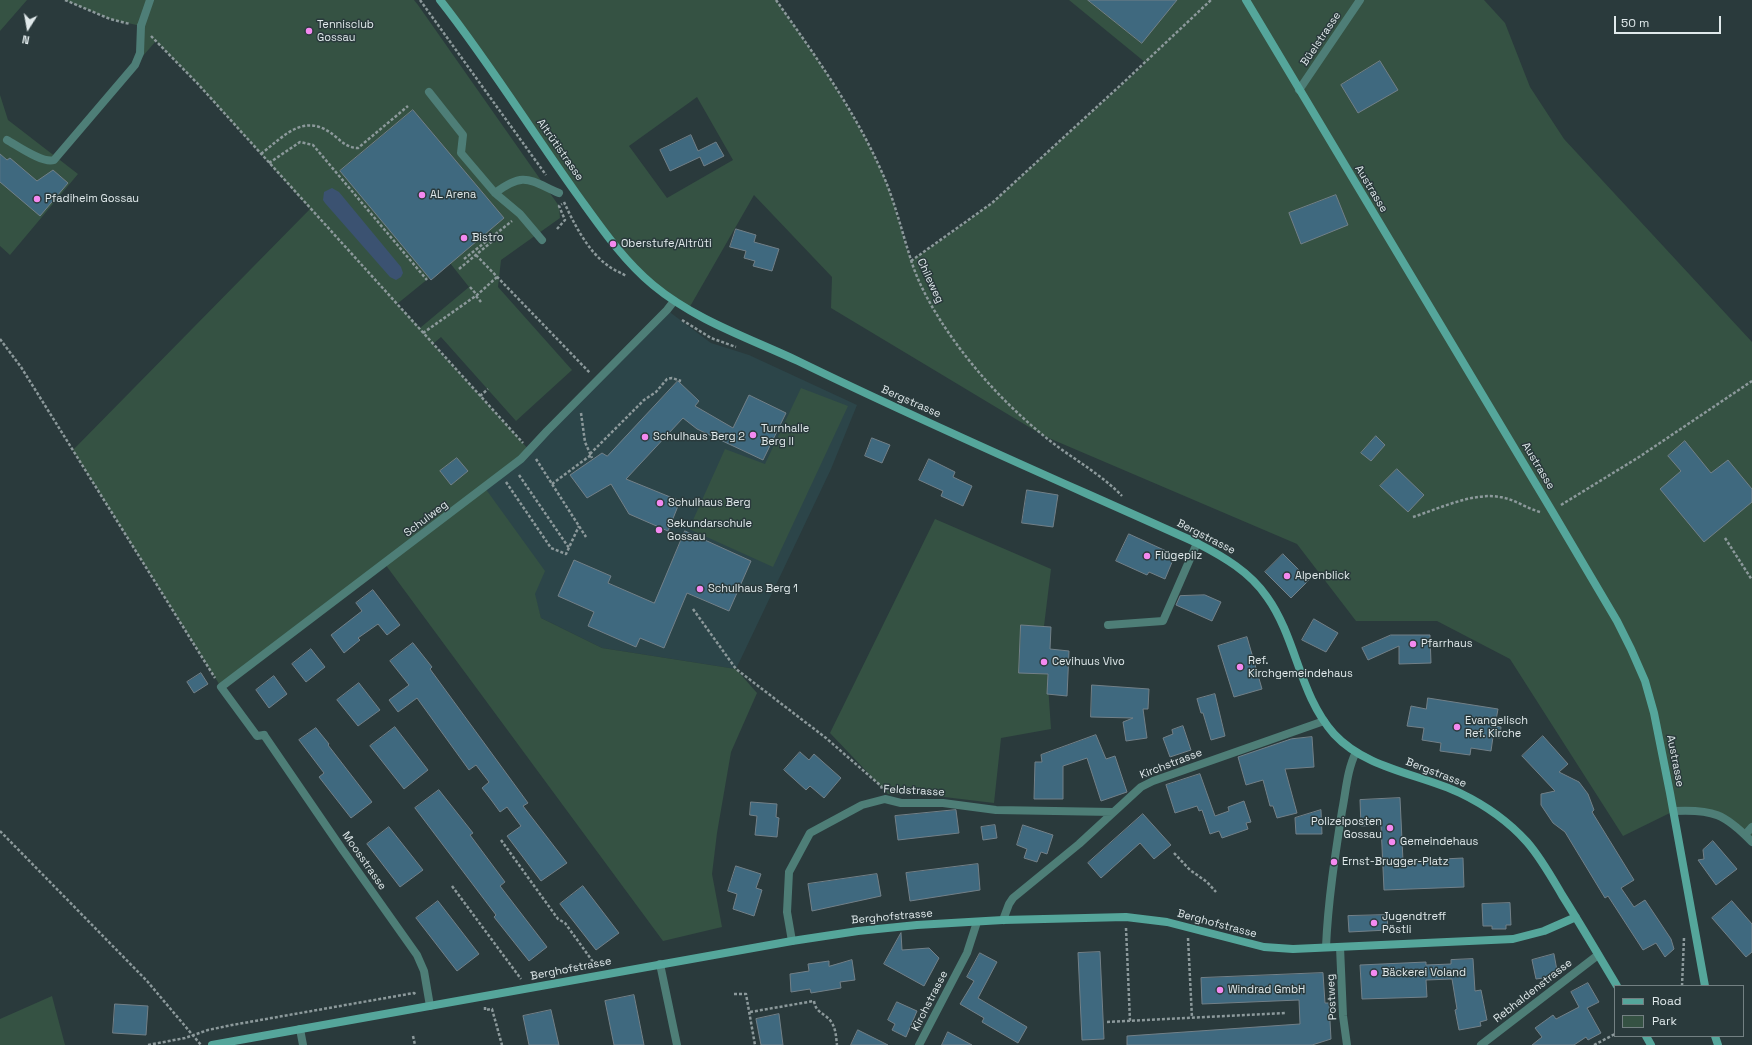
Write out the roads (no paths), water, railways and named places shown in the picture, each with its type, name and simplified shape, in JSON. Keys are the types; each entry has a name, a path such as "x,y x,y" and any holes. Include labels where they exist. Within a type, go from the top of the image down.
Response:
{"street":[{"path":"7,140 42,159 49,161 54,160 135,65 140,53 142,26 150,0"},
{"name":"Altrütistrasse","path":"440,0 463,29 559,169 613,244 653,285 674,301"},
{"name":"Austrasse","path":"1246,0 1617,621 1639,666 1654,713 1674,811 1705,985"},
{"name":"Büelstrasse","path":"1299,90 1360,0"},
{"path":"429,92 463,135 461,153 495,193 520,214 542,240"},
{"path":"495,193 506,185 519,179 529,181 559,193"},
{"name":"Schulweg","path":"264,735 257,736 221,687 513,466 674,301"},
{"name":"Bergstrasse","path":"674,301 698,315 766,346 862,393 1197,543 1215,552 1246,573 1267,597 1282,624 1309,694 1324,721 1340,740 1356,752 1388,767 1460,793 1493,813 1527,842 1543,864 1616,985"},
{"path":"1108,625 1163,621 1197,543"},
{"name":"Kirchstrasse","path":"1003,920 1013,898 1079,844 1141,787 1153,781 1324,721"},
{"name":"Moosstrasse","path":"264,735 417,955 424,971 430,1006"},
{"path":"1326,947 1329,901 1336,848 1349,774 1356,752"},
{"name":"Feldstrasse","path":"792,941 787,912 789,872 810,833 862,805 885,799 900,803 942,803 996,810 1113,812"},
{"path":"1674,811 1696,810 1718,814 1736,825 1752,842"},
{"path":"1745,835 1752,827"},
{"name":"Berghofstrasse","path":"212,1045 792,941 887,928 1003,920 1126,917 1156,920 1264,947 1293,949 1513,939 1544,931 1576,917"},
{"name":"Kirchstrasse","path":"919,1045 967,953 977,922"},
{"name":"Postweg","path":"1340,947 1342,1004 1347,1045"},
{"name":"Rebhaldenstrasse","path":"1481,1045 1598,955"},
{"path":"660,964 677,1045"},
{"path":"300,1029 303,1045"}],"water":[{"path":"332,188 339,192 401,267 403,273 401,277 396,280 390,277 325,203 323,200 324,192"}],"place":[{"name":"Tennisclub Gossau","path":"309,31"},
{"name":"AL Arena","path":"422,195"},
{"name":"Pfadiheim Gossau","path":"37,199"},
{"name":"Bistro","path":"464,238"},
{"name":"Oberstufe/Altrüti","path":"613,244"},
{"name":"Turnhalle Berg II","path":"753,435"},
{"name":"Schulhaus Berg 2","path":"645,437"},
{"name":"Schulhaus Berg","path":"660,503"},
{"name":"Sekundarschule Gossau","path":"659,530"},
{"name":"Flügepilz","path":"1147,556"},
{"name":"Alpenblick","path":"1287,576"},
{"name":"Schulhaus Berg 1","path":"700,589"},
{"name":"Pfarrhaus","path":"1413,644"},
{"name":"Cevihuus Vivo","path":"1044,662"},
{"name":"Ref. Kirchgemeindehaus","path":"1240,667"},
{"name":"Evangelisch Ref. Kirche","path":"1457,727"},
{"name":"Polizeiposten Gossau","path":"1390,828"},
{"name":"Gemeindehaus","path":"1392,842"},
{"name":"Ernst-Brugger-Platz","path":"1334,862"},
{"name":"Jugendtreff Pöstli","path":"1374,923"},
{"name":"Bäckerei Voland","path":"1374,973"},
{"name":"Windrad GmbH","path":"1220,990"}]}
